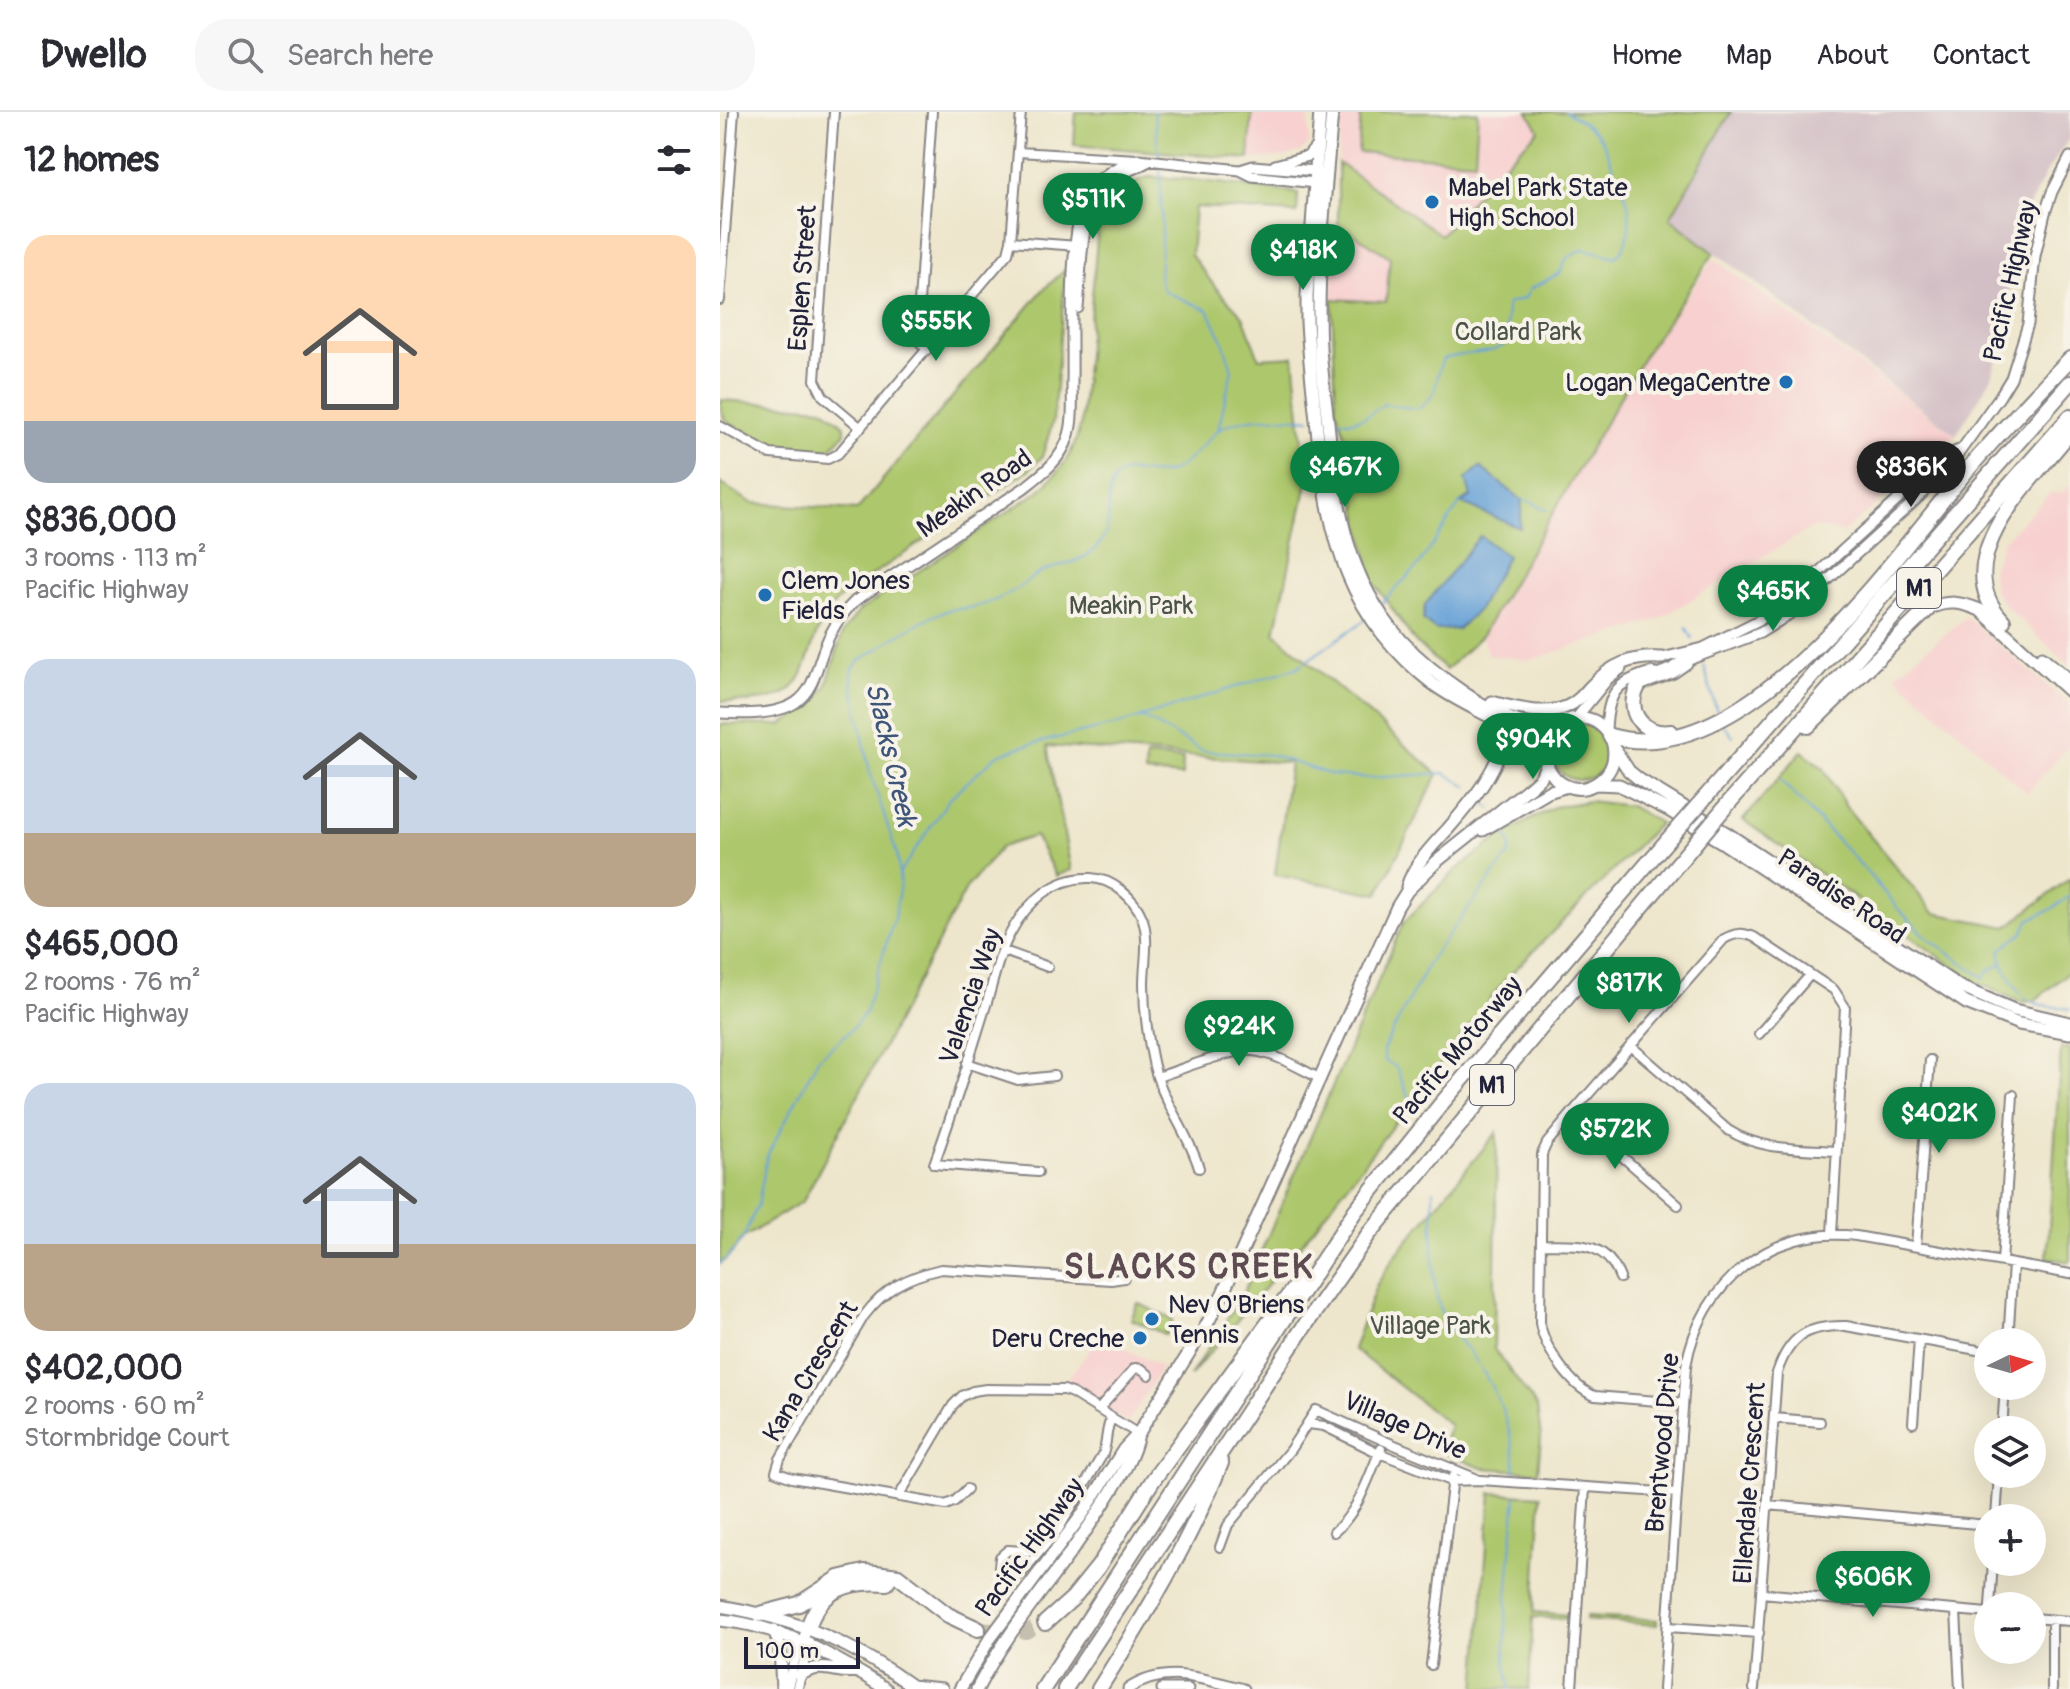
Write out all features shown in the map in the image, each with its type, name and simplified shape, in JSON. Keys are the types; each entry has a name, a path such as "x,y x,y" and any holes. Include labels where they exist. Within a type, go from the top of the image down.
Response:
{"highway":[{"path":"1610,737 1636,742 1682,736 1716,723 1755,700 1785,676 1861,597 1996,435 2070,359"},
{"name":"Pacific Motorway","path":"1043,1689 1355,1211 1442,1103 1678,828 2070,383"},
{"name":"Pacific Motorway","path":"1065,1689 1368,1235 1726,806 2070,417"},
{"path":"2003,621 1992,610 1983,577 1989,541 2000,522 2070,432"},
{"path":"1726,806 1928,609"},
{"path":"1685,662 1672,671 1640,683 1635,691 1633,706 1637,720 1647,729 1665,733 1694,731"},
{"path":"1045,1623 1073,1598 1098,1567 1153,1480 1258,1334 1355,1211"},
{"path":"1099,1689 1158,1594 1184,1545 1203,1508 1233,1433"},
{"path":"760,1614 799,1604 827,1584 864,1572 898,1576 961,1623 978,1629"},
{"path":"806,1637 815,1608 833,1592 864,1582 903,1582"}],"main road":[{"path":"1320,112 1307,296 1322,426 1328,515 1336,545 1392,637 1435,686 1468,708 1533,742 1554,776 1567,786 1577,788 1595,784 1607,775 1614,762 1610,737 1593,720 1571,719 1531,725 1472,698 1392,637"},
{"path":"1320,406 1320,307 1332,112"},
{"path":"1928,609 1952,602 1980,610 2070,692"},
{"path":"2003,621 2070,681"},
{"path":"1472,698 1524,709 1557,710 1577,700 1616,664 1642,657 1662,658"},
{"path":"1546,761 1546,742 1553,729 1571,719"},
{"path":"1407,891 1407,883 1421,861 1489,778 1507,728"},
{"name":"Paradise Road","path":"1610,737 1629,771 1640,780 1728,834 1950,981 1986,1001 2070,1023"},
{"name":"Pacific Highway","path":"959,1689 989,1640 1082,1515 1124,1449 1138,1434 1206,1326 1321,1079 1388,924 1407,891 1445,854 1541,777 1546,761"},
{"name":"Paradise Road","path":"1595,784 1619,785 1668,810 1966,1003 2019,1024 2070,1033"},
{"name":"Pacific Highway","path":"1477,831 1485,830 1548,792 1567,786"},
{"name":"Pacific Highway","path":"977,1689 995,1653 1096,1517 1134,1455 1138,1434"},
{"path":"720,1606 760,1614 806,1637 886,1689"},
{"path":"720,1620 855,1649 913,1687 942,1689"},
{"path":"774,1630 780,1647 784,1689"},
{"path":"800,1675 821,1667 847,1673 858,1671"}],"street":[{"path":"720,300 734,112"},
{"name":"Esplen Street","path":"834,112 815,380 823,396 861,428"},
{"path":"927,350 918,340 917,332 932,112"},
{"path":"720,426 770,454 828,459 838,454 1005,257 1011,241 1021,112"},
{"path":"1268,167 1308,156 1318,144"},
{"path":"1018,152 1138,159 1240,170 1252,176 1327,177"},
{"name":"Pacific Highway","path":"1610,737 1611,698 1620,687 1633,678 1760,633 1793,612 1951,464 2011,378 2028,324 2032,279 2045,213 2070,157"},
{"name":"Meakin Road","path":"720,713 752,715 777,712 792,705 806,694 817,675 832,629 848,608 1047,470 1060,455 1071,426 1081,211 1100,179 1115,168 1138,159"},
{"name":"Meakin Road","path":"1080,246 1091,207 1101,190 1123,173 1149,161"},
{"path":"1240,170 1253,166 1268,167 1315,177"},
{"path":"1011,241 1080,246"},
{"name":"Pacific Highway","path":"1571,719 1619,670 1703,648 1775,612 1946,456 1959,450"},
{"name":"Valencia Way","path":"1038,1172 934,1164 1012,930 1052,886 1070,878 1098,878 1124,892 1135,904 1145,929 1145,999 1157,1077 1164,1097 1192,1147 1199,1168"},
{"path":"1683,1403 1595,1396 1584,1392 1573,1382 1542,1336 1542,1154 1547,1143 1572,1113 1724,939 1734,934 1744,933 1754,937 1840,996 1845,1007 1832,1234"},
{"path":"1004,951 1048,967"},
{"path":"1759,1034 1810,975"},
{"path":"1631,1046 1743,1140 1768,1146 1836,1151"},
{"path":"1157,1077 1238,1051 1252,1051 1267,1054 1321,1079"},
{"path":"1916,1246 1930,1060"},
{"path":"967,1063 1018,1080 1054,1076"},
{"path":"2002,1262 2013,1095"},
{"path":"1572,1113 1678,1205"},
{"name":"Brentwood Drive","path":"1663,1689 1689,1349 1709,1303 1725,1284 1744,1266 1769,1251 1794,1241 1832,1234 2070,1274"},
{"path":"1541,1244 1598,1249 1615,1266 1620,1278"},
{"path":"2009,1328 2013,1264"},
{"name":"Kana Crescent","path":"967,1489 946,1505 792,1478 776,1472 780,1459 864,1316 878,1297 897,1283 941,1269 1111,1280 1124,1278"},
{"name":"Ellendale Crescent","path":"1754,1689 1777,1373 1782,1356 1801,1335 1814,1328 1846,1326 1974,1350"},
{"path":"1913,1423 1919,1340"},
{"path":"1100,1408 1135,1368 1149,1375"},
{"path":"899,1496 953,1405 973,1391 1064,1390 1083,1397 1138,1434"},
{"name":"Village Drive","path":"1480,1480 1385,1441 1321,1410 1315,1410 1308,1424 1324,1426 1379,1453 1451,1481 1480,1480 1676,1493"},
{"path":"1038,1552 1008,1550 1000,1557 999,1567 1008,1575 1020,1575 1058,1530 1103,1454 1105,1428 1112,1417"},
{"path":"1774,1418 1820,1422"},
{"path":"1220,1547 1228,1525 1308,1424"},
{"path":"1334,1532 1358,1504 1385,1441"},
{"path":"1431,1665 1451,1481 1456,1469"},
{"path":"1572,1689 1585,1488"},
{"path":"1768,1505 1974,1524"},
{"path":"1761,1593 1974,1612"},
{"path":"1956,1611 1960,1689"},
{"path":"2046,1619 2070,1621"},
{"path":"2052,1620 2052,1689"},
{"path":"1668,1627 1759,1633"},
{"path":"797,1689 806,1637"},
{"path":"784,1689 806,1637"},
{"path":"1128,1689 1142,1680 1184,1674 1244,1689"},
{"path":"1162,1689 1188,1689"}],"shaded area":[{"path":"1252,112 1308,112 1309,143 1301,152 1283,157 1249,159"},
{"name":"Mabel Park State High School","path":"1342,112 1528,112 1540,129 1498,170 1441,235 1338,163"},
{"path":"1731,112 2070,112 2070,137 2047,171 2014,235 2004,341 1989,382 1956,435 1670,218"},
{"path":"1338,224 1390,256 1387,302 1332,299"},
{"path":"1714,259 1956,435 1844,532 1813,527 1657,620 1530,660 1488,655 1482,637 1647,351"},
{"path":"2070,485 2070,666 2004,605 1994,590 1992,569 2003,541 2050,493 2062,493"},
{"path":"1966,617 2070,705 2070,744 2027,793 1895,675"},
{"path":"1101,1337 1162,1367 1128,1423 1086,1395 1060,1387"}],"green space":[{"path":"1076,112 1252,112 1249,159 1074,145"},
{"path":"1361,112 1478,112 1475,161 1358,152"},
{"name":"Collard Park","path":"1528,112 1731,112 1670,218 1714,253 1647,351 1482,635 1446,670 1416,643 1373,581 1360,524 1347,442 1336,408 1332,299 1386,302 1390,257 1338,224 1338,163 1441,235 1498,170 1539,130"},
{"name":"Meakin Park","path":"1149,177 1298,193 1297,213 1195,207 1191,255 1243,316 1259,358 1294,356 1307,483 1275,633 1438,774 1378,894 1275,875 1290,763 1047,746 1071,870 1056,876 1035,836 1001,847 967,887 803,1201 743,1238 720,1264 720,724 781,725 813,706 826,687 843,632 859,611 1039,491 1060,468 1075,444 1081,423 1099,216 1120,191"},
{"path":"1066,269 1053,421 1042,457 1029,470 844,594 826,615 803,672 794,686 780,696 756,701 720,701 720,483 752,503 857,510 1042,291"},
{"path":"721,400 823,408 845,426 845,433 829,450 767,444 725,420"},
{"path":"1580,724 1600,732 1608,752 1600,772 1580,780 1560,772 1552,752 1560,732"},
{"path":"1802,751 1824,769 1846,807 1934,913 2007,927 2070,878 2070,971 2034,1001 2020,1002 1974,981 1743,820"},
{"path":"1146,756 1183,759 1182,776 1145,773"},
{"path":"1589,801 1630,806 1660,823 1505,980 1297,1250 1190,1376 1242,1296 1403,923 1455,871 1502,835 1554,807"},
{"path":"2061,1048 2070,1049 2070,1262 2047,1258"},
{"name":"Village Park","path":"1497,1132 1494,1349 1537,1407 1541,1438 1538,1472 1482,1468 1441,1452 1450,1425 1353,1349 1376,1286 1394,1257"},
{"name":"Nev O'Briens Tennis","path":"1138,1303 1173,1320 1166,1335 1131,1319"},
{"path":"1491,1493 1541,1496 1534,1612 1568,1615 1568,1619 1533,1617 1529,1689 1476,1689"},
{"path":"1587,1616 1657,1620 1657,1625 1586,1620"}],"water":[{"path":"1480,467 1522,500 1520,528 1460,503 1471,497 1466,479"},
{"path":"1480,536 1507,556 1478,610 1458,629 1436,630 1423,620 1425,605"}],"waterway":[{"path":"1154,112 1159,158"},
{"name":"Slacks Creek","path":"1333,420 1352,421 1365,417 1384,404 1418,409 1431,397 1443,359 1492,351 1506,344 1507,304 1525,298 1530,289 1560,273 1566,259 1583,249 1616,257 1620,253 1629,225 1625,195 1601,139 1566,112"},
{"path":"1160,165 1162,226 1159,278 1164,291 1208,310 1223,341 1232,370 1218,430"},
{"name":"Slacks Creek","path":"720,1264 743,1238 758,1204 767,1156 818,1059 865,1013 895,915 900,884 897,855 870,772 852,670 859,661 925,620 949,610 974,607 994,600 1040,573 1084,557 1104,537 1112,485 1122,474 1156,474 1177,469 1216,432 1235,422 1261,418 1311,419"},
{"path":"1523,500 1547,510"},
{"path":"1381,604 1419,565 1461,502"},
{"path":"900,873 949,799 996,756 1023,746 1120,724 1298,667 1365,620"},
{"path":"1686,627 1692,638"},
{"path":"1704,666 1717,712"},
{"path":"1142,717 1203,751 1271,755 1332,775 1370,778 1445,773 1468,787"},
{"path":"1724,725 1733,737"},
{"path":"1781,781 1899,910 1929,939 1984,978 1988,971 2003,963 2000,950 2023,933 2029,920 2070,896"},
{"path":"1481,798 1491,809"},
{"path":"1414,1110 1396,1067 1384,1060 1383,1050 1431,958 1510,853 1511,845 1503,828"},
{"path":"2003,964 2016,987 2028,1000 2070,1009"},
{"path":"1433,1190 1434,1274 1439,1306 1447,1324 1474,1358 1497,1398 1512,1441 1515,1472"},
{"path":"1510,1689 1505,1659 1516,1496"}],"tunnel":[{"path":"978,1629 1026,1632 1045,1623"}],"place":[{"name":"Mabel Park State High School","path":"1432,202"},
{"name":"Logan MegaCentre","path":"1786,382"},
{"name":"Clem Jones Fields","path":"765,595"},
{"name":"Nev O'Briens Tennis","path":"1152,1319"},
{"name":"Deru Creche","path":"1140,1338"}],"district":[{"name":"SLACKS CREEK","path":"1189,1266"}]}
